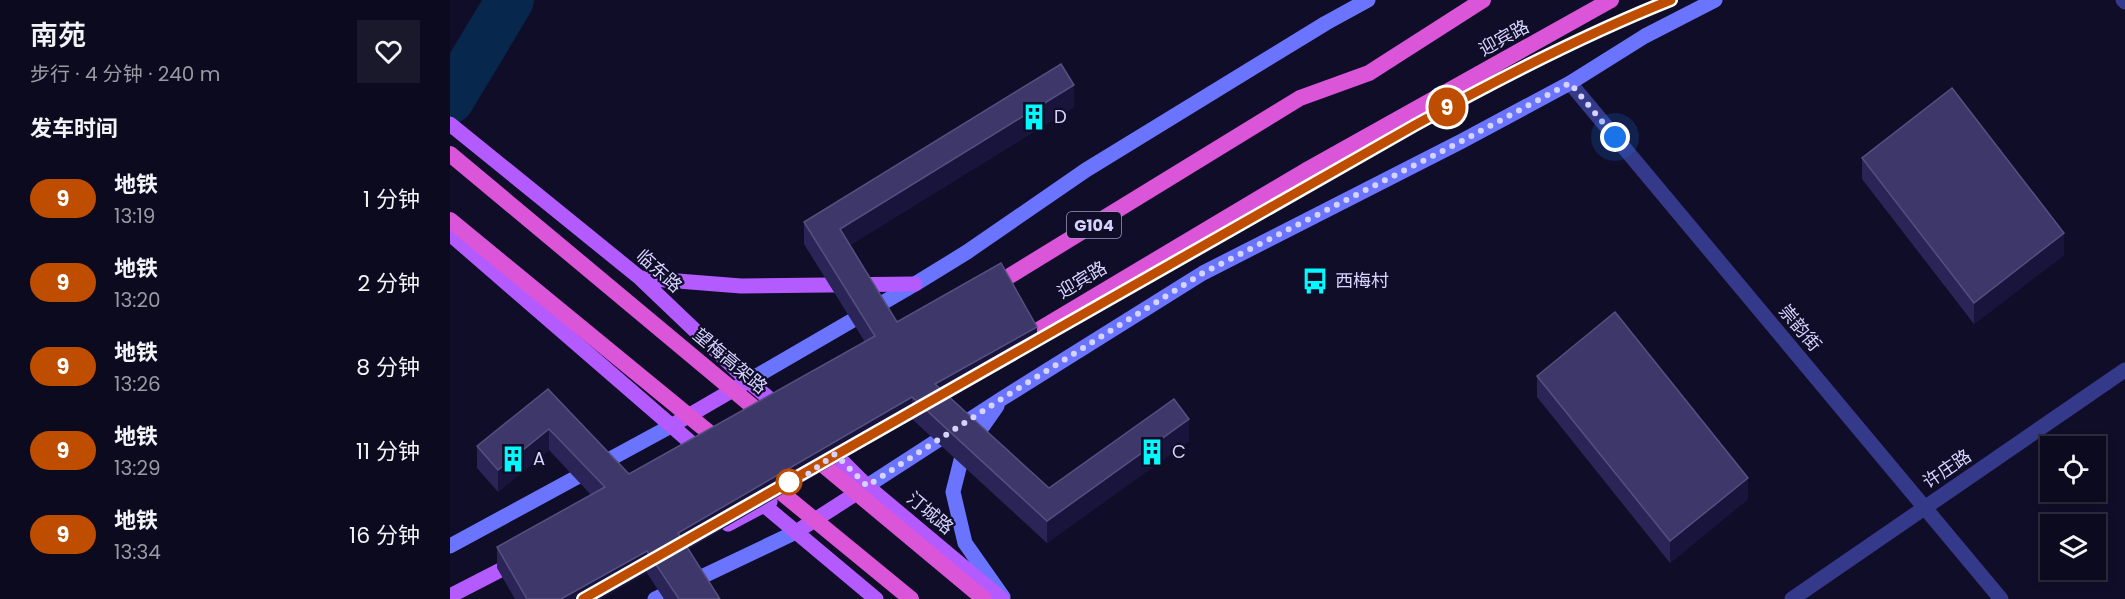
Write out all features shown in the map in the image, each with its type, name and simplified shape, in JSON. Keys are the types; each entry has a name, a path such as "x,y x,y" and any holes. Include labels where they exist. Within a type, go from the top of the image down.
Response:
{"highway":[{"name":"G104","path":"973,298 1300,98 1369,73 1483,0"},
{"name":"迎宾路","path":"1009,348 1305,171 1611,0"},
{"name":"望梅高架路","path":"450,154 782,430"},
{"path":"450,220 736,447 709,463"},
{"path":"754,426 799,396"},
{"path":"800,446 984,599"},
{"path":"754,470 911,599"}],"main road":[{"path":"450,546 671,426 915,284 967,252 1086,170 1326,22 1368,0"},
{"path":"655,599 796,532 1003,398 1203,273 1462,141 1570,83 1645,36 1715,0"},
{"name":"临东路","path":"450,124 640,278 748,381 796,420"},
{"path":"450,234 671,426 709,463"},
{"path":"640,278 741,286 915,284"},
{"path":"1003,398 962,456 954,492 965,543 1003,599"},
{"path":"808,473 840,451 819,440"},
{"name":"汀城路","path":"840,451 867,486 1003,599"},
{"path":"737,482 876,599"},
{"path":"712,532 764,506 791,486"},
{"path":"450,596 532,554"}],"street":[{"name":"崇韵街","path":"1570,83 2001,599"},
{"name":"许庄路","path":"1792,599 2125,370"}],"building":[{"path":"1061,64 1074,85 840,229 897,322 1001,263 1037,327 935,384 1049,488 1174,399 1189,419 1047,521 912,397 678,533 720,599 679,599 647,551 561,599 527,599 497,547 605,487 549,429 498,470 477,446 548,389 629,474 875,336 804,222"},
{"path":"1952,88 2064,233 1974,303 1862,158"},
{"path":"1615,312 1748,478 1670,541 1537,376"}],"waterway":[{"path":"450,100 510,0"}],"metro line":[{"name":"9","path":"583,599 1415,125 1495,81 1671,0"}],"place":[{"name":"D","path":"1034,117"},
{"name":"西梅村","path":"1315,281"},
{"name":"C","path":"1152,452"},
{"name":"A","path":"513,459"}],"route":[{"path":"789,482 800,480 835,454 867,486 1203,273 1462,141 1570,83 1615,137"}]}
